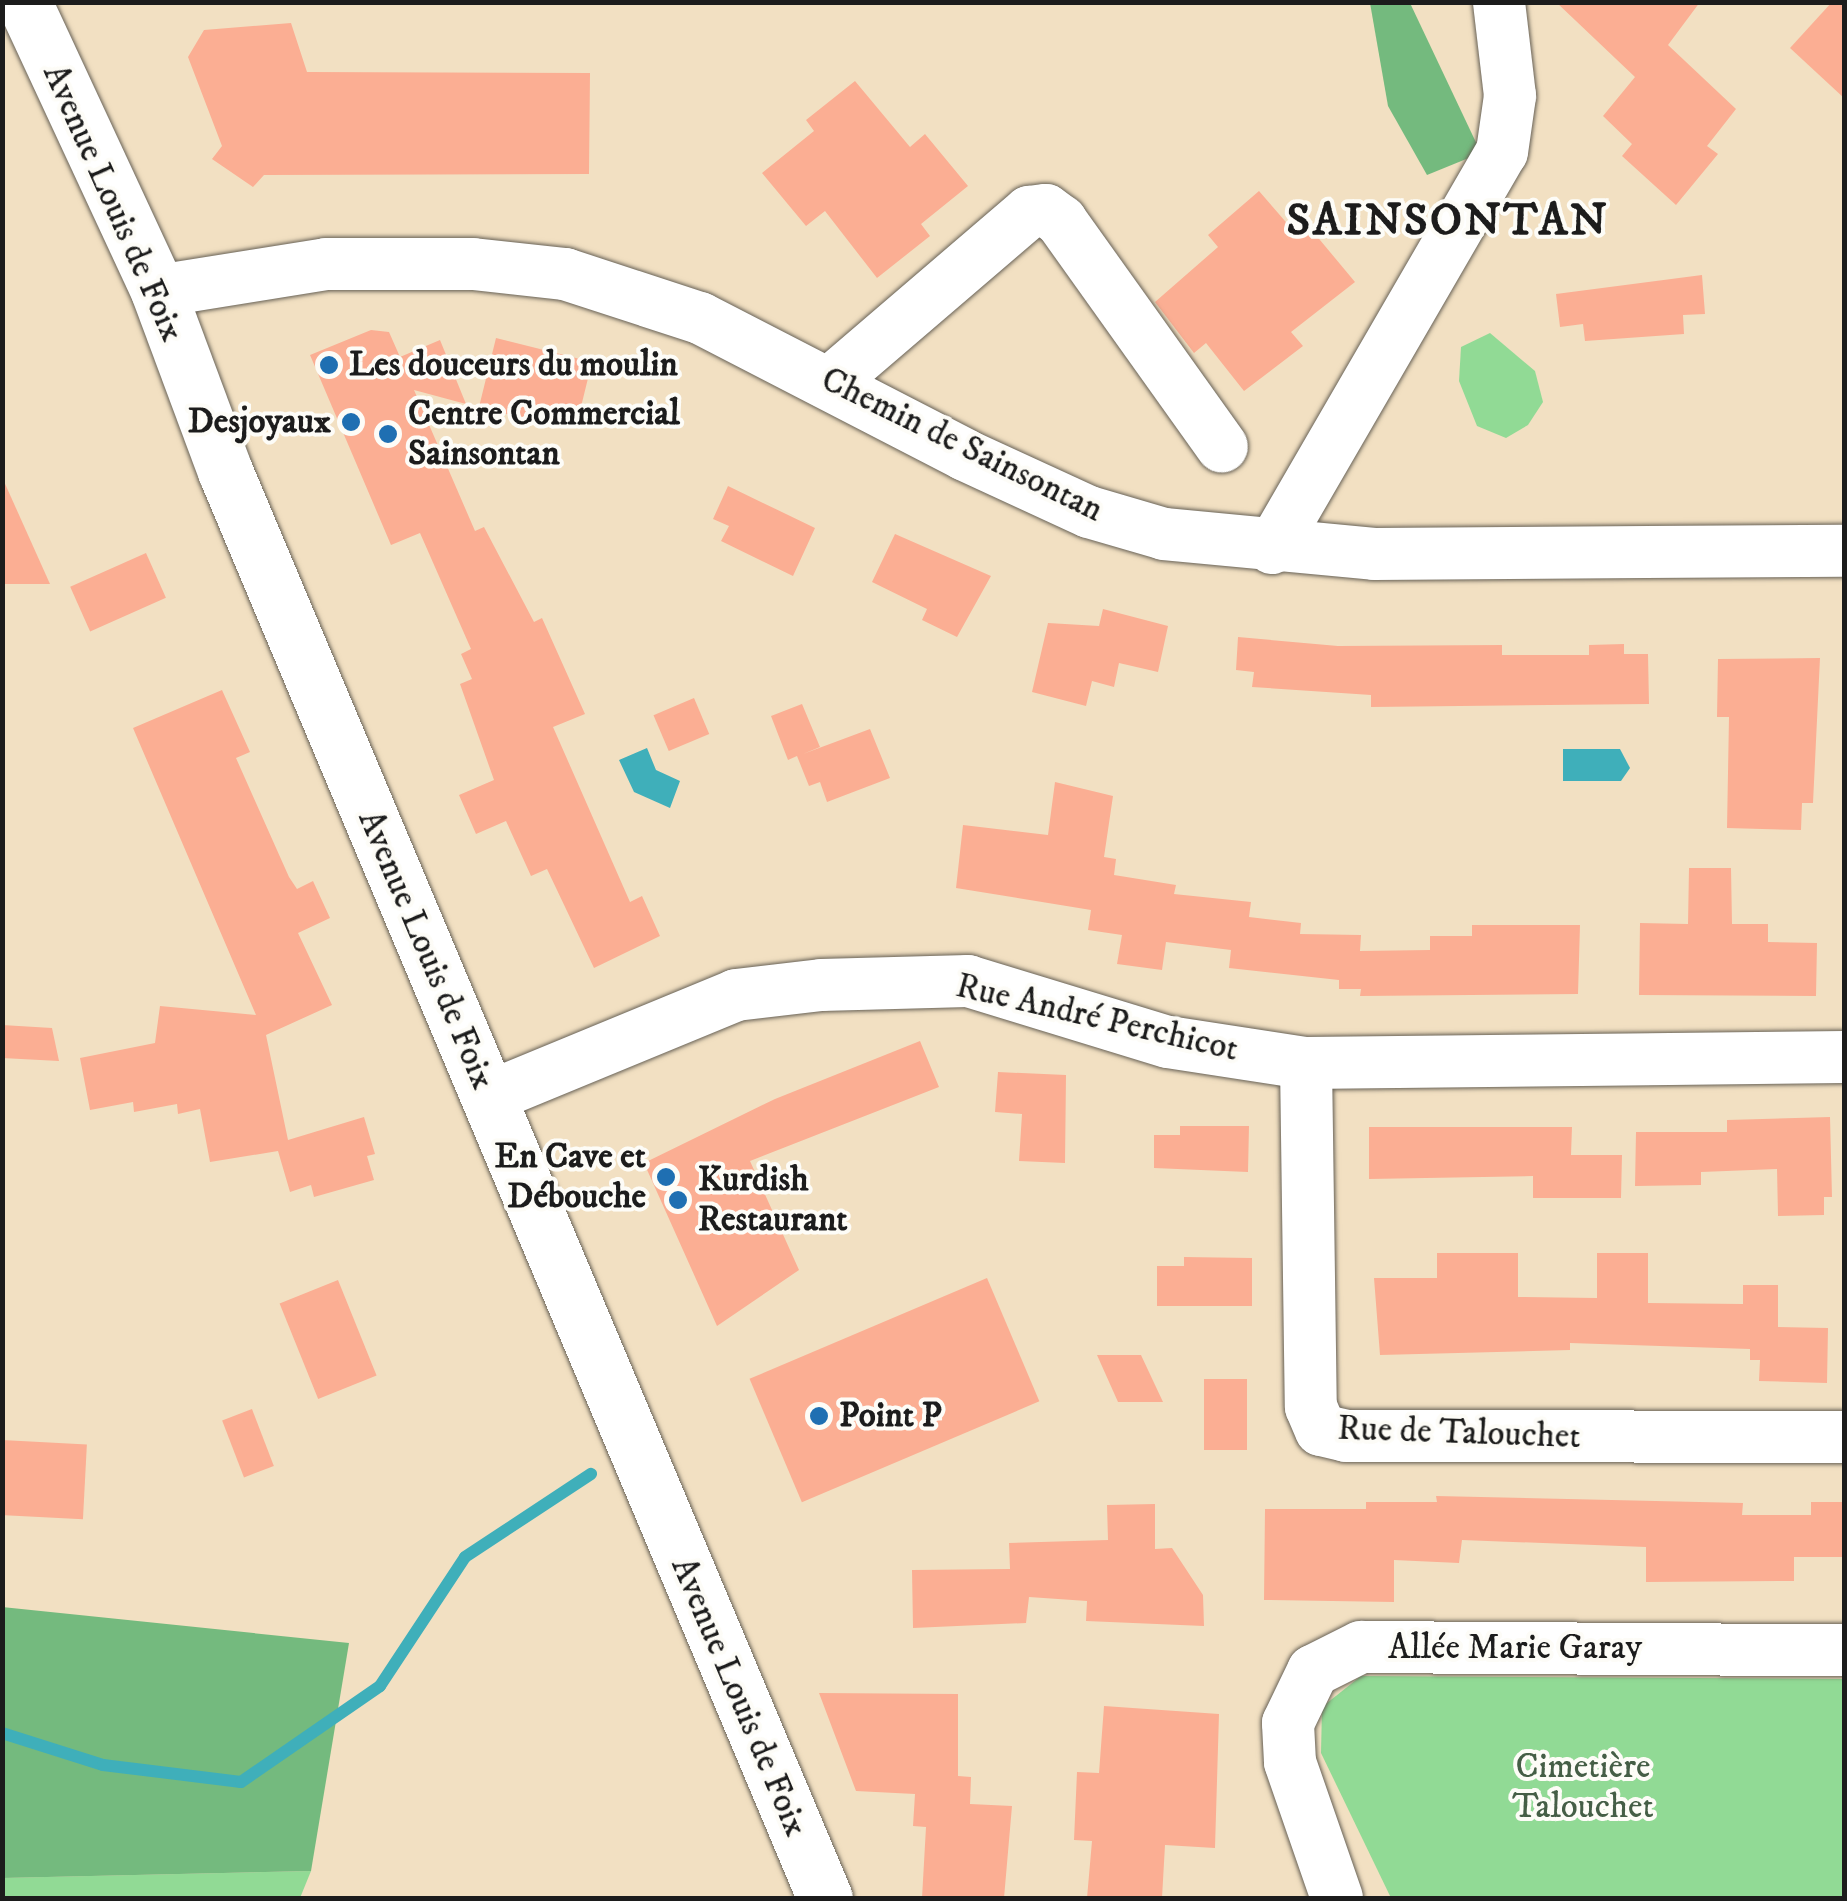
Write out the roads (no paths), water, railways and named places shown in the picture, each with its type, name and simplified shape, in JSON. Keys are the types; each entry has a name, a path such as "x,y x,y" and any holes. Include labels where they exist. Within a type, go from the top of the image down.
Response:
{"main road":[{"name":"Avenue Louis de Foix","path":"20,17 158,291 224,471 825,1898"}],"street":[{"path":"1272,548 1502,152 1510,96 1499,2"},
{"path":"832,380 1029,212 1046,210 1061,221 1222,446"},
{"name":"Chemin de Sainsontan","path":"158,291 326,264 473,264 565,274 640,293 832,380 965,455 1089,512 1164,534 1272,548 1374,554 1844,551"},
{"name":"Rue André Perchicot","path":"489,1097 736,995 821,985 968,981 1168,1042 1306,1063 1844,1057"},
{"name":"Rue de Talouchet","path":"1306,1063 1311,1407 1321,1430 1346,1436 1844,1437"},
{"name":"Allée Marie Garay","path":"1336,1898 1290,1762 1288,1723 1313,1671 1362,1647 1844,1650"}],"water":[{"path":"647,748 656,770 680,781 670,808 634,792 619,760"},
{"path":"1563,749 1620,749 1630,768 1621,781 1563,781"}],"waterway":[{"path":"2,1733 103,1765 241,1782 380,1686 465,1557 591,1474"}],"place":[{"name":"Les douceurs du moulin","path":"329,365"},
{"name":"Desjoyaux","path":"351,422"},
{"name":"Centre Commercial Sainsontan","path":"388,434"},
{"name":"En Cave et Débouche","path":"666,1177"},
{"name":"Kurdish Restaurant","path":"678,1200"},
{"name":"Point P","path":"819,1416"}],"district":[{"name":"SAINSONTAN","path":"1448,222"}],"park label":[{"name":"Cimetière Talouchet","path":"1583,1787"}]}
